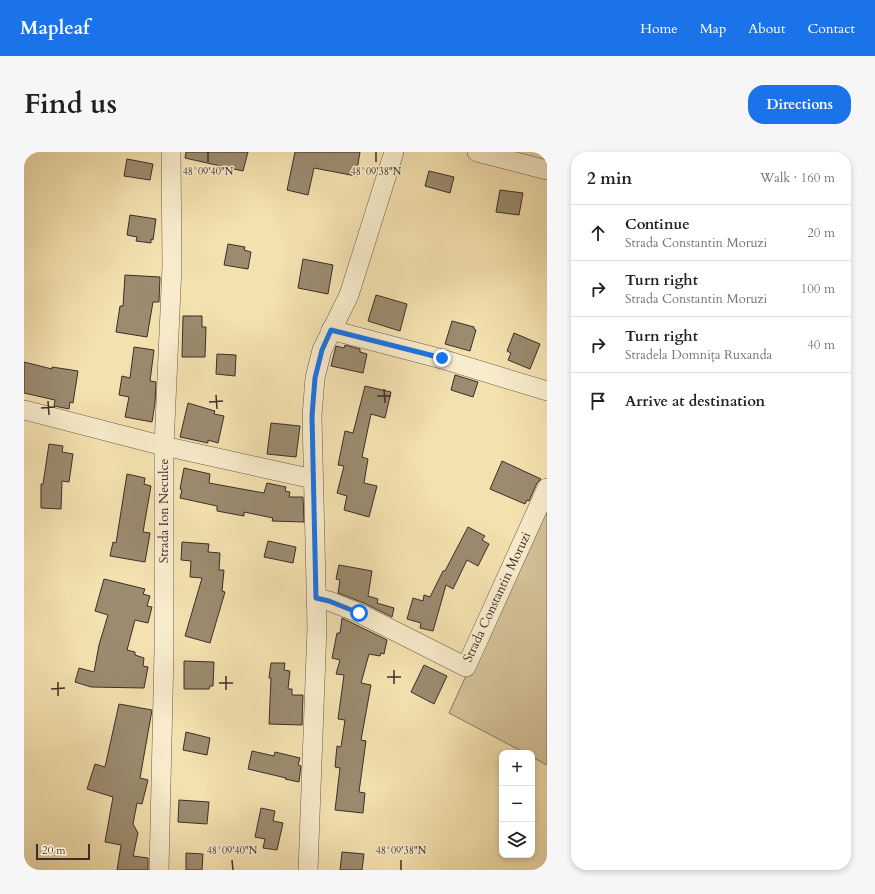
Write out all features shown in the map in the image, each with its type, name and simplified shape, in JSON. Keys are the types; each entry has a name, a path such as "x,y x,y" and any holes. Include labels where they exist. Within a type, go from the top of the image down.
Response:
{"street":[{"name":"Strada Ion Neculce","path":"159,870 164,652 164,446 172,266 171,152"},
{"path":"308,870 316,643 312,416 315,378 322,350 349,295 394,152"},
{"path":"477,152 547,170"},
{"path":"331,330 442,358 547,391"},
{"path":"24,410 164,446 313,479"},
{"name":"Strada Constantin Moruzi","path":"316,598 329,601 359,613 466,667 547,488"}],"shaded area":[{"path":"547,498 547,765 535,759 535,750 519,750 449,713"}],"building":[{"path":"186,152 248,152 243,171 185,158"},
{"path":"295,152 360,152 356,176 314,168 308,195 287,190"},
{"path":"127,159 153,164 150,180 124,176"},
{"path":"429,171 454,177 450,193 425,186"},
{"path":"500,190 523,193 519,215 496,212"},
{"path":"130,215 156,219 153,240 151,239 151,243 136,241 137,237 127,235"},
{"path":"228,244 245,247 244,250 251,252 248,269 224,265"},
{"path":"303,259 333,265 328,294 298,288"},
{"path":"125,275 160,277 159,302 153,302 147,337 116,332 120,306 123,306"},
{"path":"376,295 407,304 400,331 368,321"},
{"path":"183,316 202,316 202,327 206,327 205,357 182,357"},
{"path":"452,321 474,327 476,330 470,351 445,344"},
{"path":"514,333 540,344 530,369 508,360 511,353 507,351"},
{"path":"345,345 360,349 360,352 367,354 363,373 331,366 336,346 344,348"},
{"path":"134,347 154,350 150,381 156,382 152,422 125,417 129,397 119,395 122,376 130,378"},
{"path":"217,354 236,355 235,376 216,374"},
{"path":"24,362 52,369 52,367 78,371 73,403 70,402 69,409 54,406 55,400 24,393"},
{"path":"455,375 478,382 473,397 451,390"},
{"path":"365,386 391,392 385,418 371,414 362,457 368,459 364,483 377,486 369,517 344,510 347,496 337,493 344,466 338,465 345,431 353,433"},
{"path":"188,403 215,411 214,414 224,416 218,443 208,440 208,443 180,437"},
{"path":"271,423 300,426 296,457 267,454"},
{"path":"49,444 63,446 62,452 73,454 69,482 62,481 61,509 41,508 41,484 43,484"},
{"path":"502,461 541,479 537,483 529,501 527,500 525,504 490,489"},
{"path":"184,468 210,474 209,483 264,493 267,483 286,487 285,491 290,492 289,497 303,497 304,522 272,521 273,518 244,512 244,516 217,511 217,506 180,498"},
{"path":"127,474 145,478 144,484 151,486 143,532 150,533 145,562 110,556 113,542 116,543"},
{"path":"468,527 485,536 482,540 489,544 478,566 467,560 453,589 446,585 433,631 420,628 421,623 407,619 413,598 423,601 424,595 430,597"},
{"path":"268,541 296,547 293,563 264,557"},
{"path":"182,542 209,544 208,552 220,553 219,570 224,570 222,591 225,592 210,643 185,636 202,578 190,577 191,561 181,560"},
{"path":"339,565 372,571 368,596 378,599 377,603 394,608 392,617 364,603 338,593 340,580 336,579"},
{"path":"104,579 145,589 143,594 150,596 147,606 152,607 148,623 135,620 127,650 135,652 135,655 144,658 143,666 148,667 144,688 91,687 75,682 79,668 94,672 99,645 108,615 95,611"},
{"path":"342,618 387,640 384,654 381,653 380,656 369,654 361,683 371,685 361,740 366,741 359,792 365,793 363,813 335,810 340,768 335,767 337,746 341,747 345,720 338,719 344,675 336,674 340,660 332,658 337,633 340,633"},
{"path":"184,661 214,662 213,686 210,686 209,689 184,689"},
{"path":"271,663 285,663 284,670 290,671 288,689 292,689 292,695 303,695 302,725 269,724 271,678 269,678"},
{"path":"424,665 447,676 434,704 411,692"},
{"path":"119,704 152,710 140,778 148,780 142,804 137,803 133,824 138,833 133,856 148,858 148,870 117,870 121,845 105,842 113,797 87,789 95,764 105,767"},
{"path":"186,732 210,738 207,755 183,750"},
{"path":"252,751 274,756 275,752 300,758 298,765 301,766 299,782 248,769"},
{"path":"179,800 209,802 207,824 178,822"},
{"path":"261,808 275,811 273,821 283,823 277,850 263,848 265,839 255,837"},
{"path":"342,852 364,854 362,870 340,870"},
{"path":"186,853 203,854 202,870 186,870"}],"route":[{"path":"359,613 329,601 316,598 312,416 315,378 322,350 331,330 442,358"}]}
